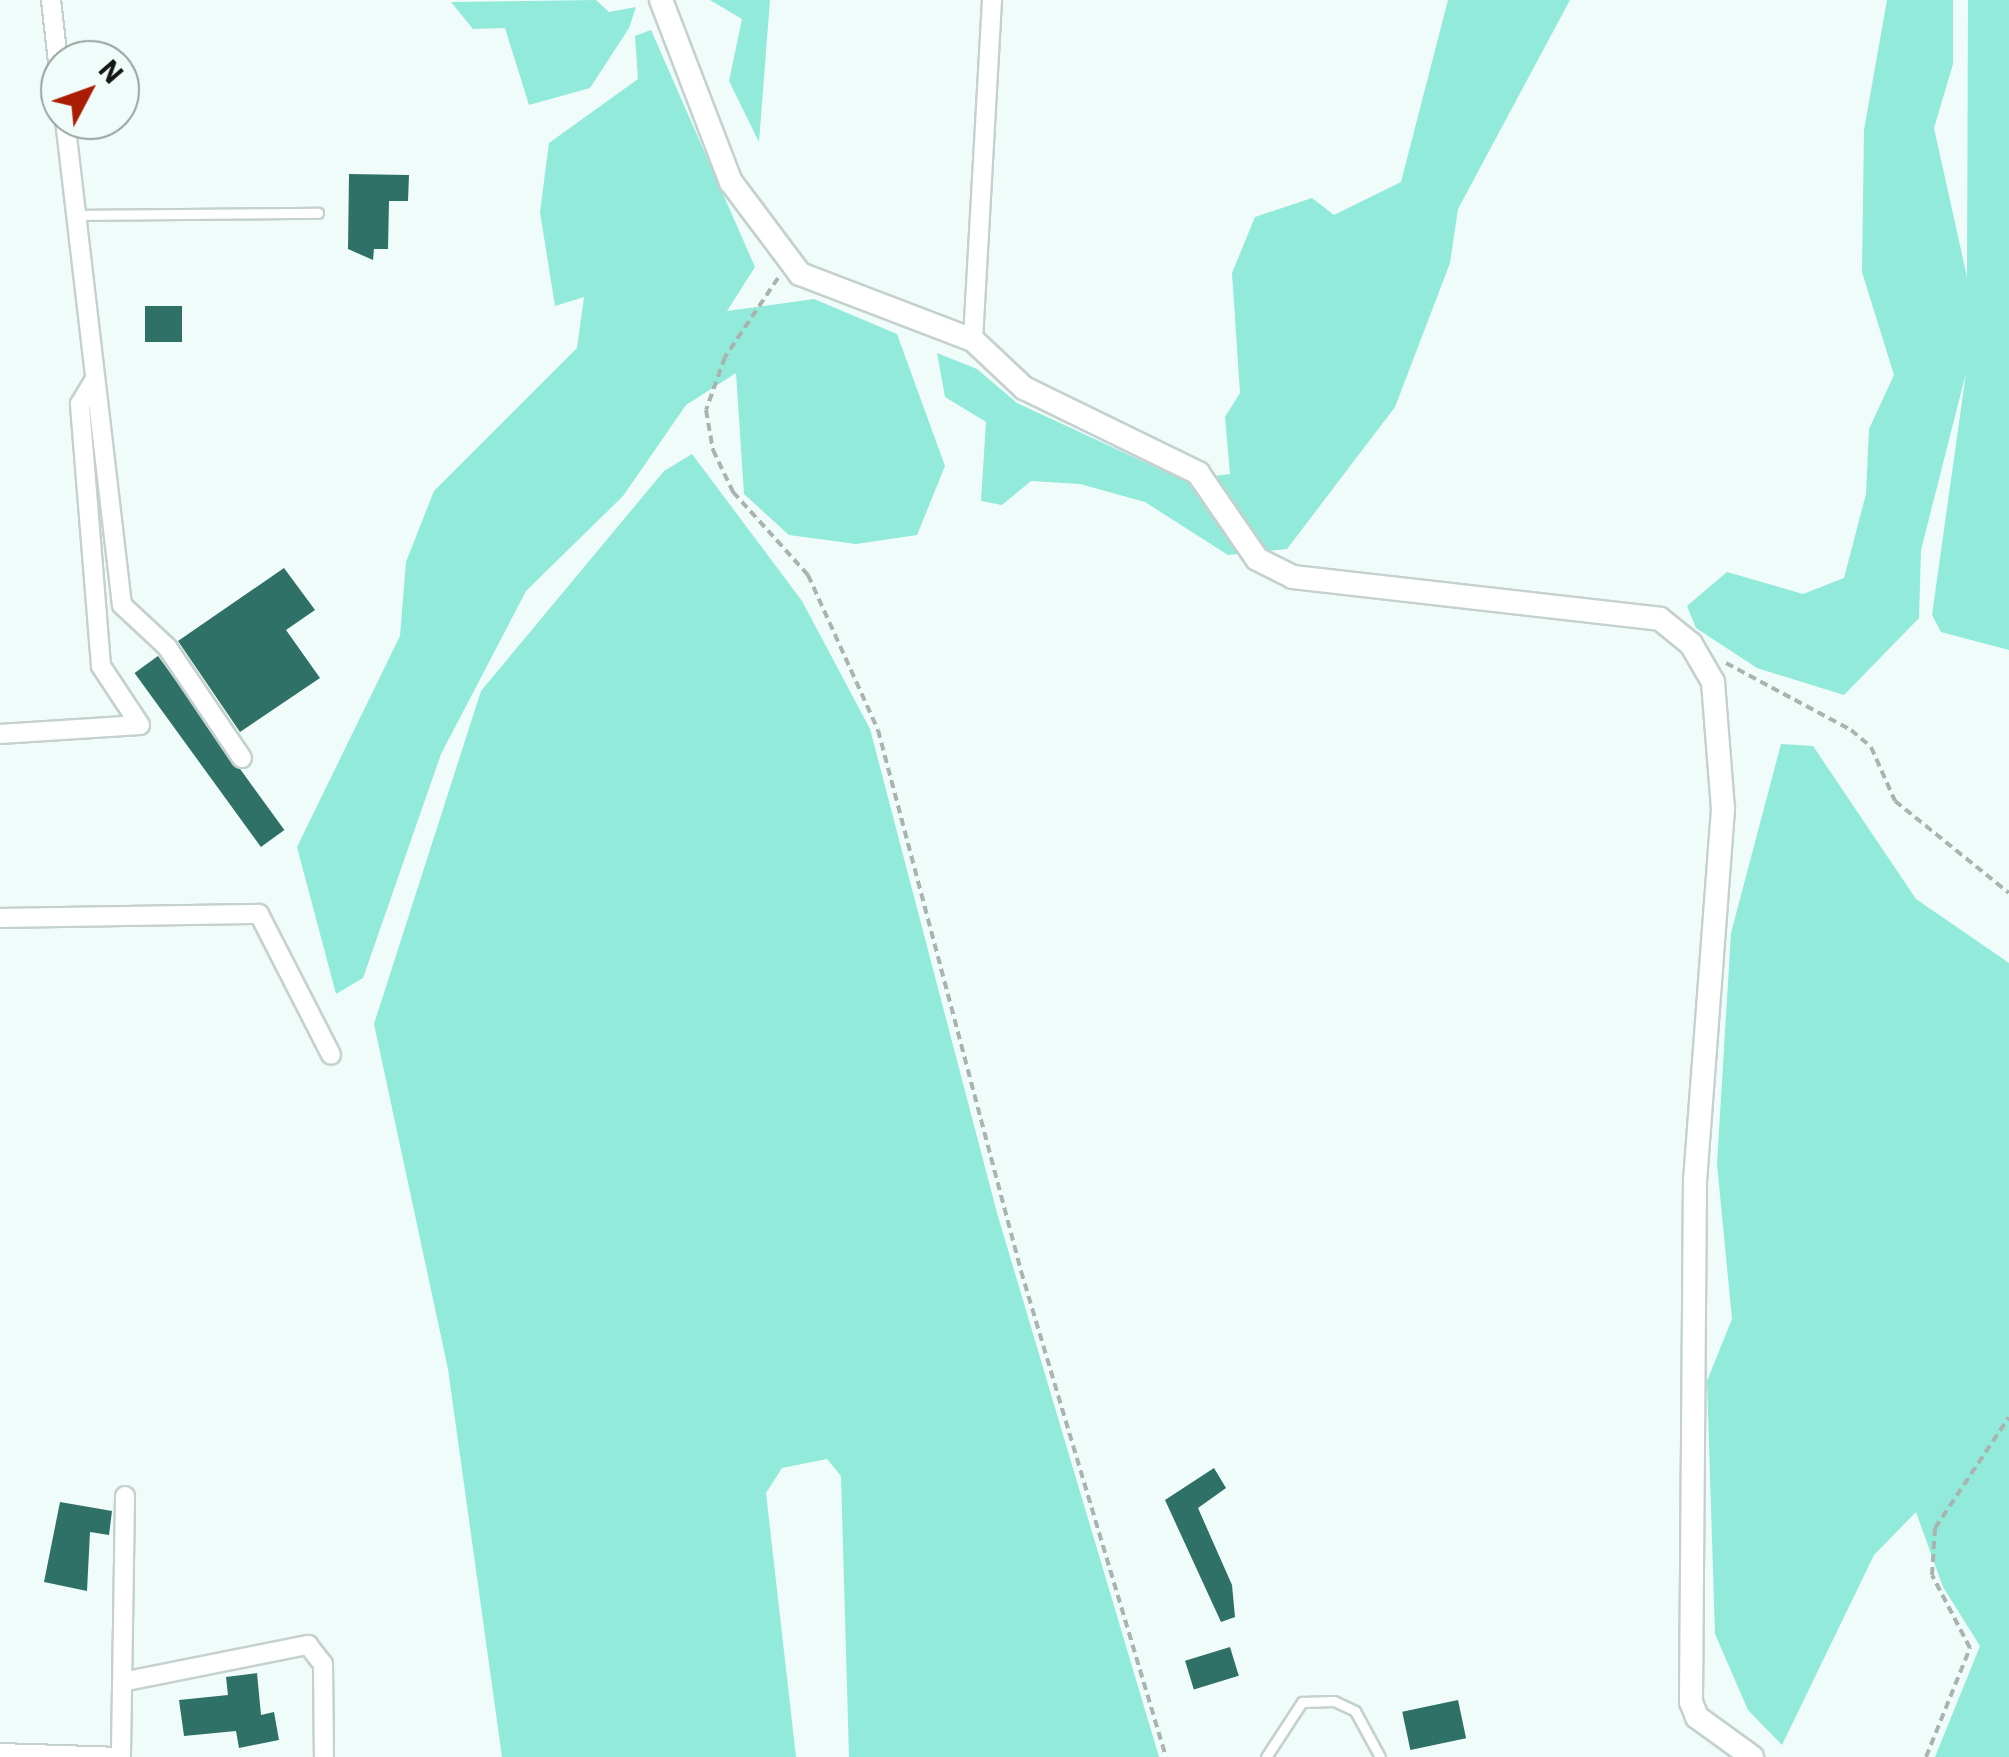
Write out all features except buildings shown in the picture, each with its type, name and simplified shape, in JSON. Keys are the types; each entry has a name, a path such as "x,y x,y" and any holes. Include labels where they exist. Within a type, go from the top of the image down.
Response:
{"street":[{"path":"51,0 56,40"},
{"path":"661,0 731,182 791,264 973,340 1024,388 1198,473 1257,559 1293,577 1660,619 1691,644 1714,682 1723,809 1695,1179 1691,1702 1697,1717 1752,1757"},
{"path":"973,340 992,0"},
{"path":"67,140 122,605 167,648 242,758"},
{"path":"0,734 140,725 101,666 80,404 95,379"},
{"path":"0,918 259,914 331,1055"},
{"path":"0,1753 121,1754 125,1496"},
{"path":"122,1682 308,1644 323,1664 324,1757"}],"lane":[{"path":"76,215 318,213"},
{"path":"1266,1757 1302,1702 1334,1701 1356,1711 1380,1757"}],"path":[{"path":"791,264 725,356 706,410 713,450 733,492 808,575 878,730 1021,1271 1166,1757"},
{"path":"1723,661 1851,730 1871,747 1895,800 2009,892"},
{"path":"1926,1757 1970,1648 1932,1575 1936,1528 2009,1417"}],"green space":[{"path":"596,0 609,12 636,7 629,28 590,88 529,105 505,28 473,29 451,2"},
{"path":"710,0 770,0 759,142 729,81 742,19"},
{"path":"1448,0 1570,0 1458,209 1450,263 1395,407 1287,549 1228,555 1145,502 1080,484 1031,481 1002,505 981,501 986,422 945,397 937,353 977,369 1017,403 1183,480 1230,474 1225,417 1240,393 1232,273 1255,217 1312,198 1334,215 1401,182"},
{"path":"1887,0 1953,0 1953,64 1934,128 1967,277 1968,0 2009,0 2009,650 1941,632 1932,615 1966,373 1921,550 1919,618 1844,695 1757,668 1696,628 1687,606 1727,572 1803,594 1844,578 1866,494 1869,429 1894,375 1862,272 1864,130"},
{"path":"651,30 755,267 727,311 814,299 897,334 945,466 917,535 856,544 789,535 744,494 736,373 686,405 623,496 526,591 441,754 363,978 336,994 297,847 400,636 406,562 434,491 577,348 584,297 555,306 540,212 549,143 638,79 635,36"},
{"path":"692,454 802,601 870,729 997,1213 1159,1757 849,1757 841,1476 827,1459 782,1468 766,1493 796,1757 502,1757 448,1369 374,1024 481,691 664,471"},
{"path":"1781,744 1813,746 1916,899 2009,963 2009,1757 1935,1757 1980,1646 1943,1587 1916,1512 1874,1555 1782,1745 1748,1710 1715,1634 1707,1381 1732,1319 1717,1164 1731,933"}]}
